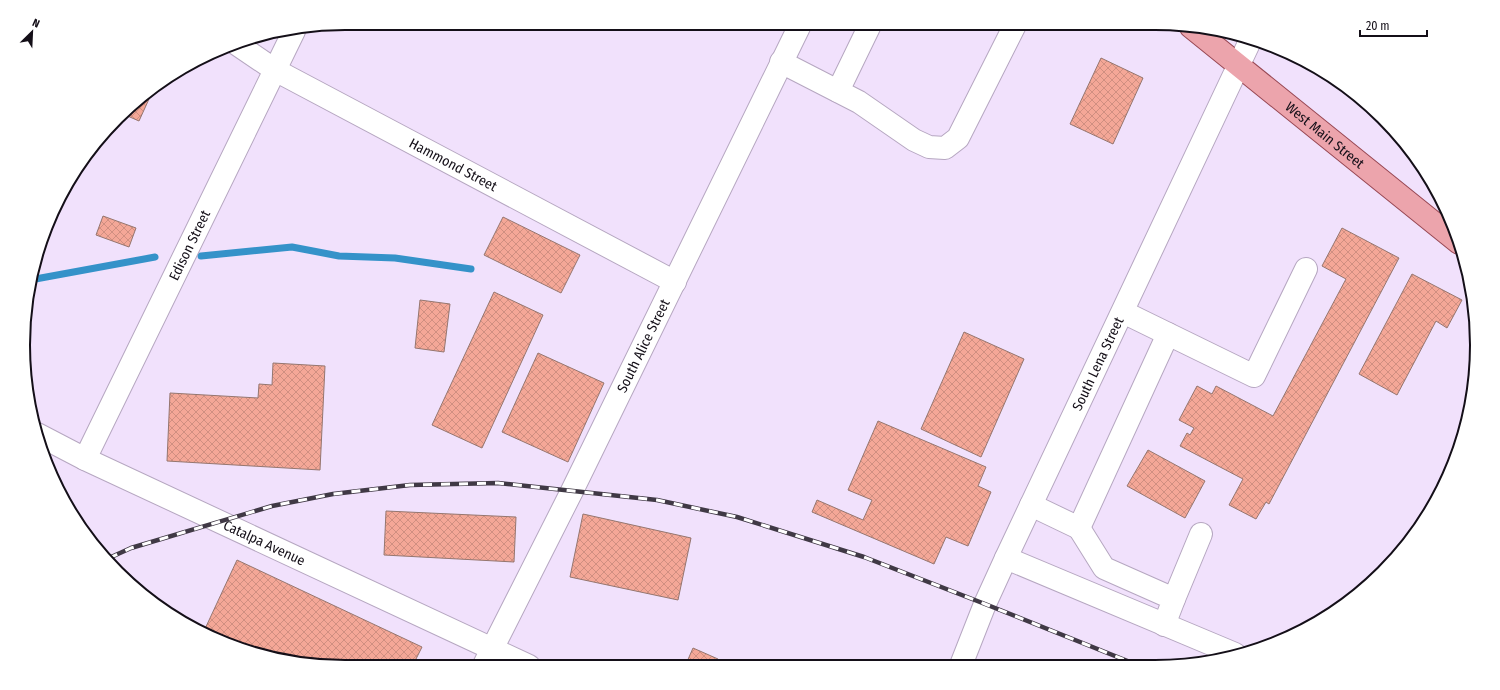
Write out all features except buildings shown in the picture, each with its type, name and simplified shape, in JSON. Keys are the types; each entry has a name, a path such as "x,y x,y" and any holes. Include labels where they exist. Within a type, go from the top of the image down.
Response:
{"main road":[{"name":"West Main Street","path":"1201,34 1450,236"}],"street":[{"name":"South Alice Street","path":"488,658 675,282 797,30"},
{"path":"838,91 868,30"},
{"path":"781,62 859,102 914,140 929,147 945,148 958,138 1012,30"},
{"name":"Edison Street","path":"85,459 292,35"},
{"name":"South Lena Street","path":"963,660 985,604 1006,558 1249,45"},
{"name":"Hammond Street","path":"242,48 275,70 675,282"},
{"path":"1123,312 1254,376 1306,269"},
{"path":"1080,528 1168,334"},
{"name":"Catalpa Avenue","path":"44,438 488,658 498,660"},
{"path":"1031,505 1080,528 1104,568 1174,599"},
{"path":"1164,625 1201,534"},
{"path":"1006,558 1228,651"}],"waterway":[{"path":"201,256 292,247 339,256 395,258 471,269"},
{"path":"37,279 155,257"}],"railway":[{"path":"112,557 131,548 272,506 333,494 410,485 498,483 657,500 737,517 864,557 1125,660"}]}
